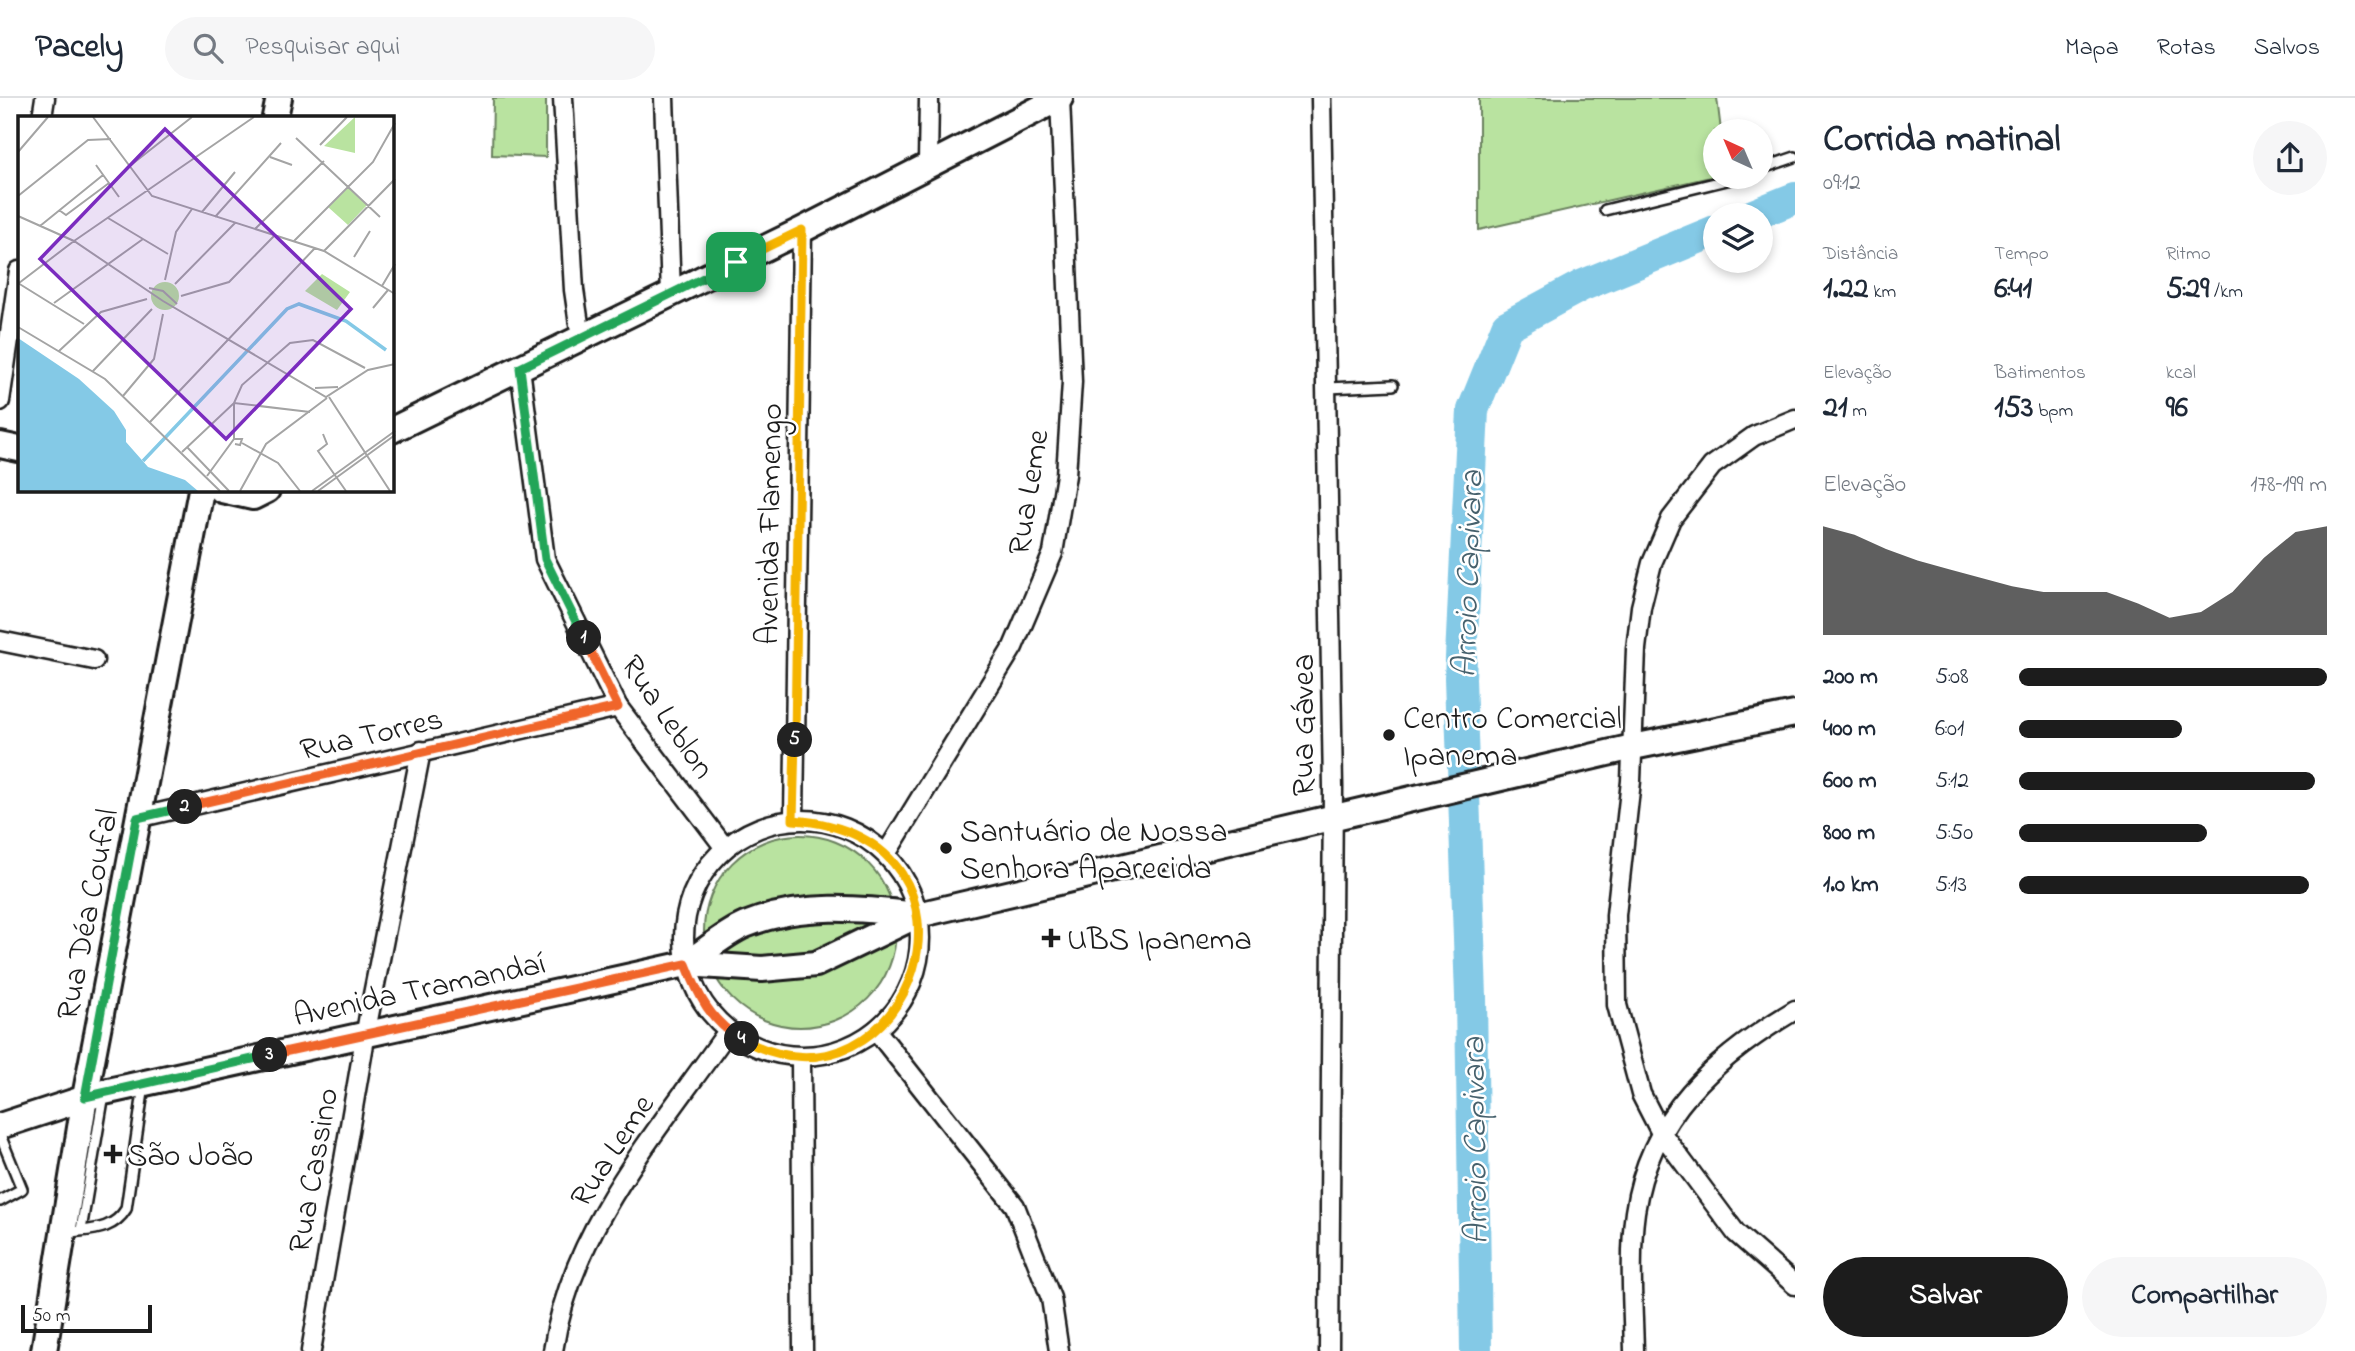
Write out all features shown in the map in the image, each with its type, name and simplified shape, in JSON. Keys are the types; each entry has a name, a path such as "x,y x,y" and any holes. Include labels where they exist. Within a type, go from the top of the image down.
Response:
{"main road":[{"path":"275,116 279,98"},
{"path":"394,429 802,230 928,163 1060,98"},
{"name":"Rua Déa Coufal","path":"44,1351 72,1231 137,818 201,492"},
{"path":"231,492 253,497 263,492"},
{"name":"Avenida Tramandaí","path":"0,1126 94,1094 686,964 795,968 816,964 918,915 1633,747 1795,714"},
{"name":"Avenida Tramandaí","path":"686,964 733,932 769,918 822,907 918,915"},
{"path":"867,909 878,921 876,931 868,939"},
{"path":"733,932 728,953 734,963 741,967"}],"street":[{"path":"42,116 45,98"},
{"path":"563,98 574,290 581,338"},
{"path":"664,98 671,294"},
{"path":"928,163 929,98"},
{"name":"Rua Leme","path":"886,854 1013,648 1053,554 1066,475 1072,382 1060,98"},
{"name":"Rua Gávea","path":"1321,98 1328,388 1333,817 1329,1351"},
{"name":"Avenida Flamengo","path":"793,820 802,230"},
{"path":"0,401 18,278"},
{"name":"Rua Leblon","path":"520,368 545,559 618,707 725,848"},
{"path":"1795,419 1754,436 1712,466 1671,519 1652,564 1641,607 1633,747 1616,915 1617,1005 1641,1094 1660,1131 1736,1233 1795,1284"},
{"path":"0,640 94,660"},
{"name":"Rua Torres","path":"137,818 618,707"},
{"name":"Rua Cassino","path":"311,1351 366,1033 421,751"},
{"path":"793,820 827,822 858,833 886,854 906,882 918,915 920,947 913,978 898,1007 876,1030 837,1051 801,1057 762,1050 728,1031 701,1002 686,964 685,918 701,875 725,848 757,828 793,820"},
{"path":"1634,1351 1635,1213 1646,1169 1660,1131 1679,1104 1714,1068 1759,1031 1795,1010"},
{"path":"876,1030 1014,1206 1051,1298 1059,1351"},
{"name":"Rua Leme","path":"553,1351 558,1321 601,1212 728,1031"},
{"path":"801,1057 803,1351"}],"lane":[{"path":"1773,165 1795,157"},
{"path":"1605,210 1703,186"},
{"path":"1328,388 1393,385"},
{"path":"72,1231 107,1227 118,1222 126,1209 144,1083"},
{"path":"0,1135 22,1189 0,1200"}],"green space":[{"path":"493,98 546,98 546,157 492,155"},
{"path":"1479,98 1717,98 1720,119 1703,119 1703,179 1479,230"},
{"path":"800,835 837,842 868,863 889,894 896,931 889,968 868,999 837,1020 800,1027 763,1020 732,999 711,968 704,931 711,894 732,863 763,842"}],"waterway":[{"name":"Arroio Capivara","path":"1773,207 1795,198"},
{"name":"Arroio Capivara","path":"1476,1351 1471,997 1460,678 1473,410 1507,326 1581,286 1703,236"}],"place":[{"name":"Centro Comercial Ipanema","path":"1389,735"},
{"name":"Santuário de Nossa Senhora Aparecida","path":"946,848"},
{"name":"UBS Ipanema","path":"1051,938"},
{"name":"São João","path":"113,1154"}],"route":[{"path":"802,230 793,820 827,822 858,833 886,854 906,882 918,915 920,947 913,978 898,1007 876,1030 837,1051 801,1057 762,1050 728,1031 701,1002 686,964 85,1097 137,818 618,707 545,559 520,368 736,262 802,230"}]}
